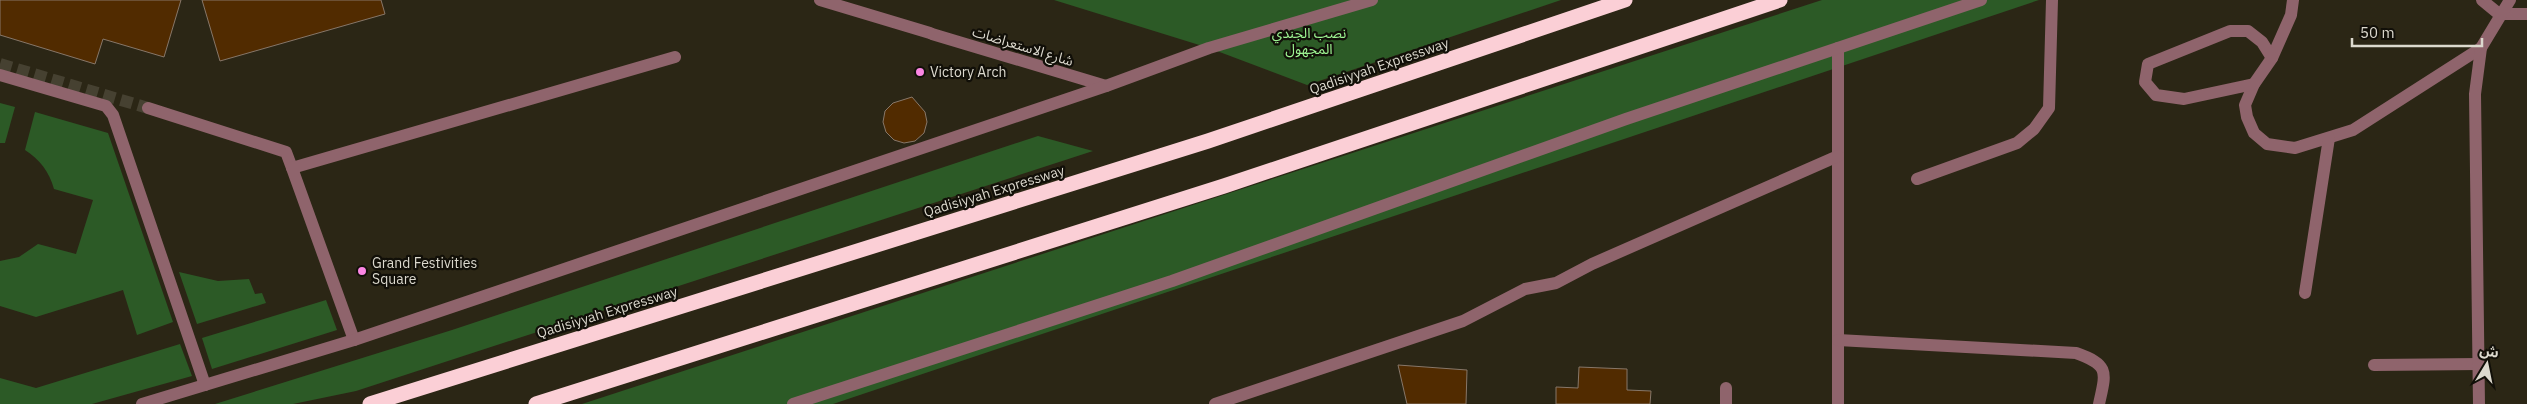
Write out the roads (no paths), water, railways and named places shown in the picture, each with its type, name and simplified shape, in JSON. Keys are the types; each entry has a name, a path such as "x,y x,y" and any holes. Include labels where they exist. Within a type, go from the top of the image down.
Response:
{"highway":[{"name":"Qadisiyyah Expressway","path":"370,404 1208,141 1625,0"},
{"path":"536,404 1224,186 1780,0"}],"street":[{"name":"شارع الاستعراضات","path":"820,0 842,3 931,34 1106,86"},
{"path":"142,404 354,340 1106,86 1209,48 1372,0"},
{"path":"793,404 1172,281 1626,119 1981,0"},
{"path":"2293,0 2291,15 2272,58 2254,84 2245,105 2247,117 2254,133 2268,144 2294,148 2353,130 2481,48"},
{"path":"2482,0 2499,14 2527,14"},
{"path":"2479,404 2475,94 2481,48 2499,14 2510,0"},
{"path":"1917,179 2017,143 2034,129 2048,108 2054,1"},
{"path":"2254,84 2184,99 2156,95 2145,82 2148,64 2230,32 2248,31 2262,42 2272,58"},
{"path":"1838,48 1838,404"},
{"path":"292,168 675,57"},
{"path":"0,75 106,106 112,115 205,385"},
{"path":"148,108 286,152 354,340"},
{"path":"2305,293 2330,138"},
{"path":"1215,404 1463,321 1525,289 1556,282 1592,264 1838,156"},
{"path":"1838,340 2076,353 2098,361 2102,368 2105,378 2099,404"},
{"path":"2374,365 2479,364"},
{"path":"1726,388 1726,404"}],"tunnel":[{"path":"0,64 148,108"}],"place":[{"name":"Victory Arch","path":"920,72"},
{"name":"Grand Festivities Square","path":"362,271"}],"park label":[{"name":"نصب الجندي المجهول","path":"1309,42"}]}
